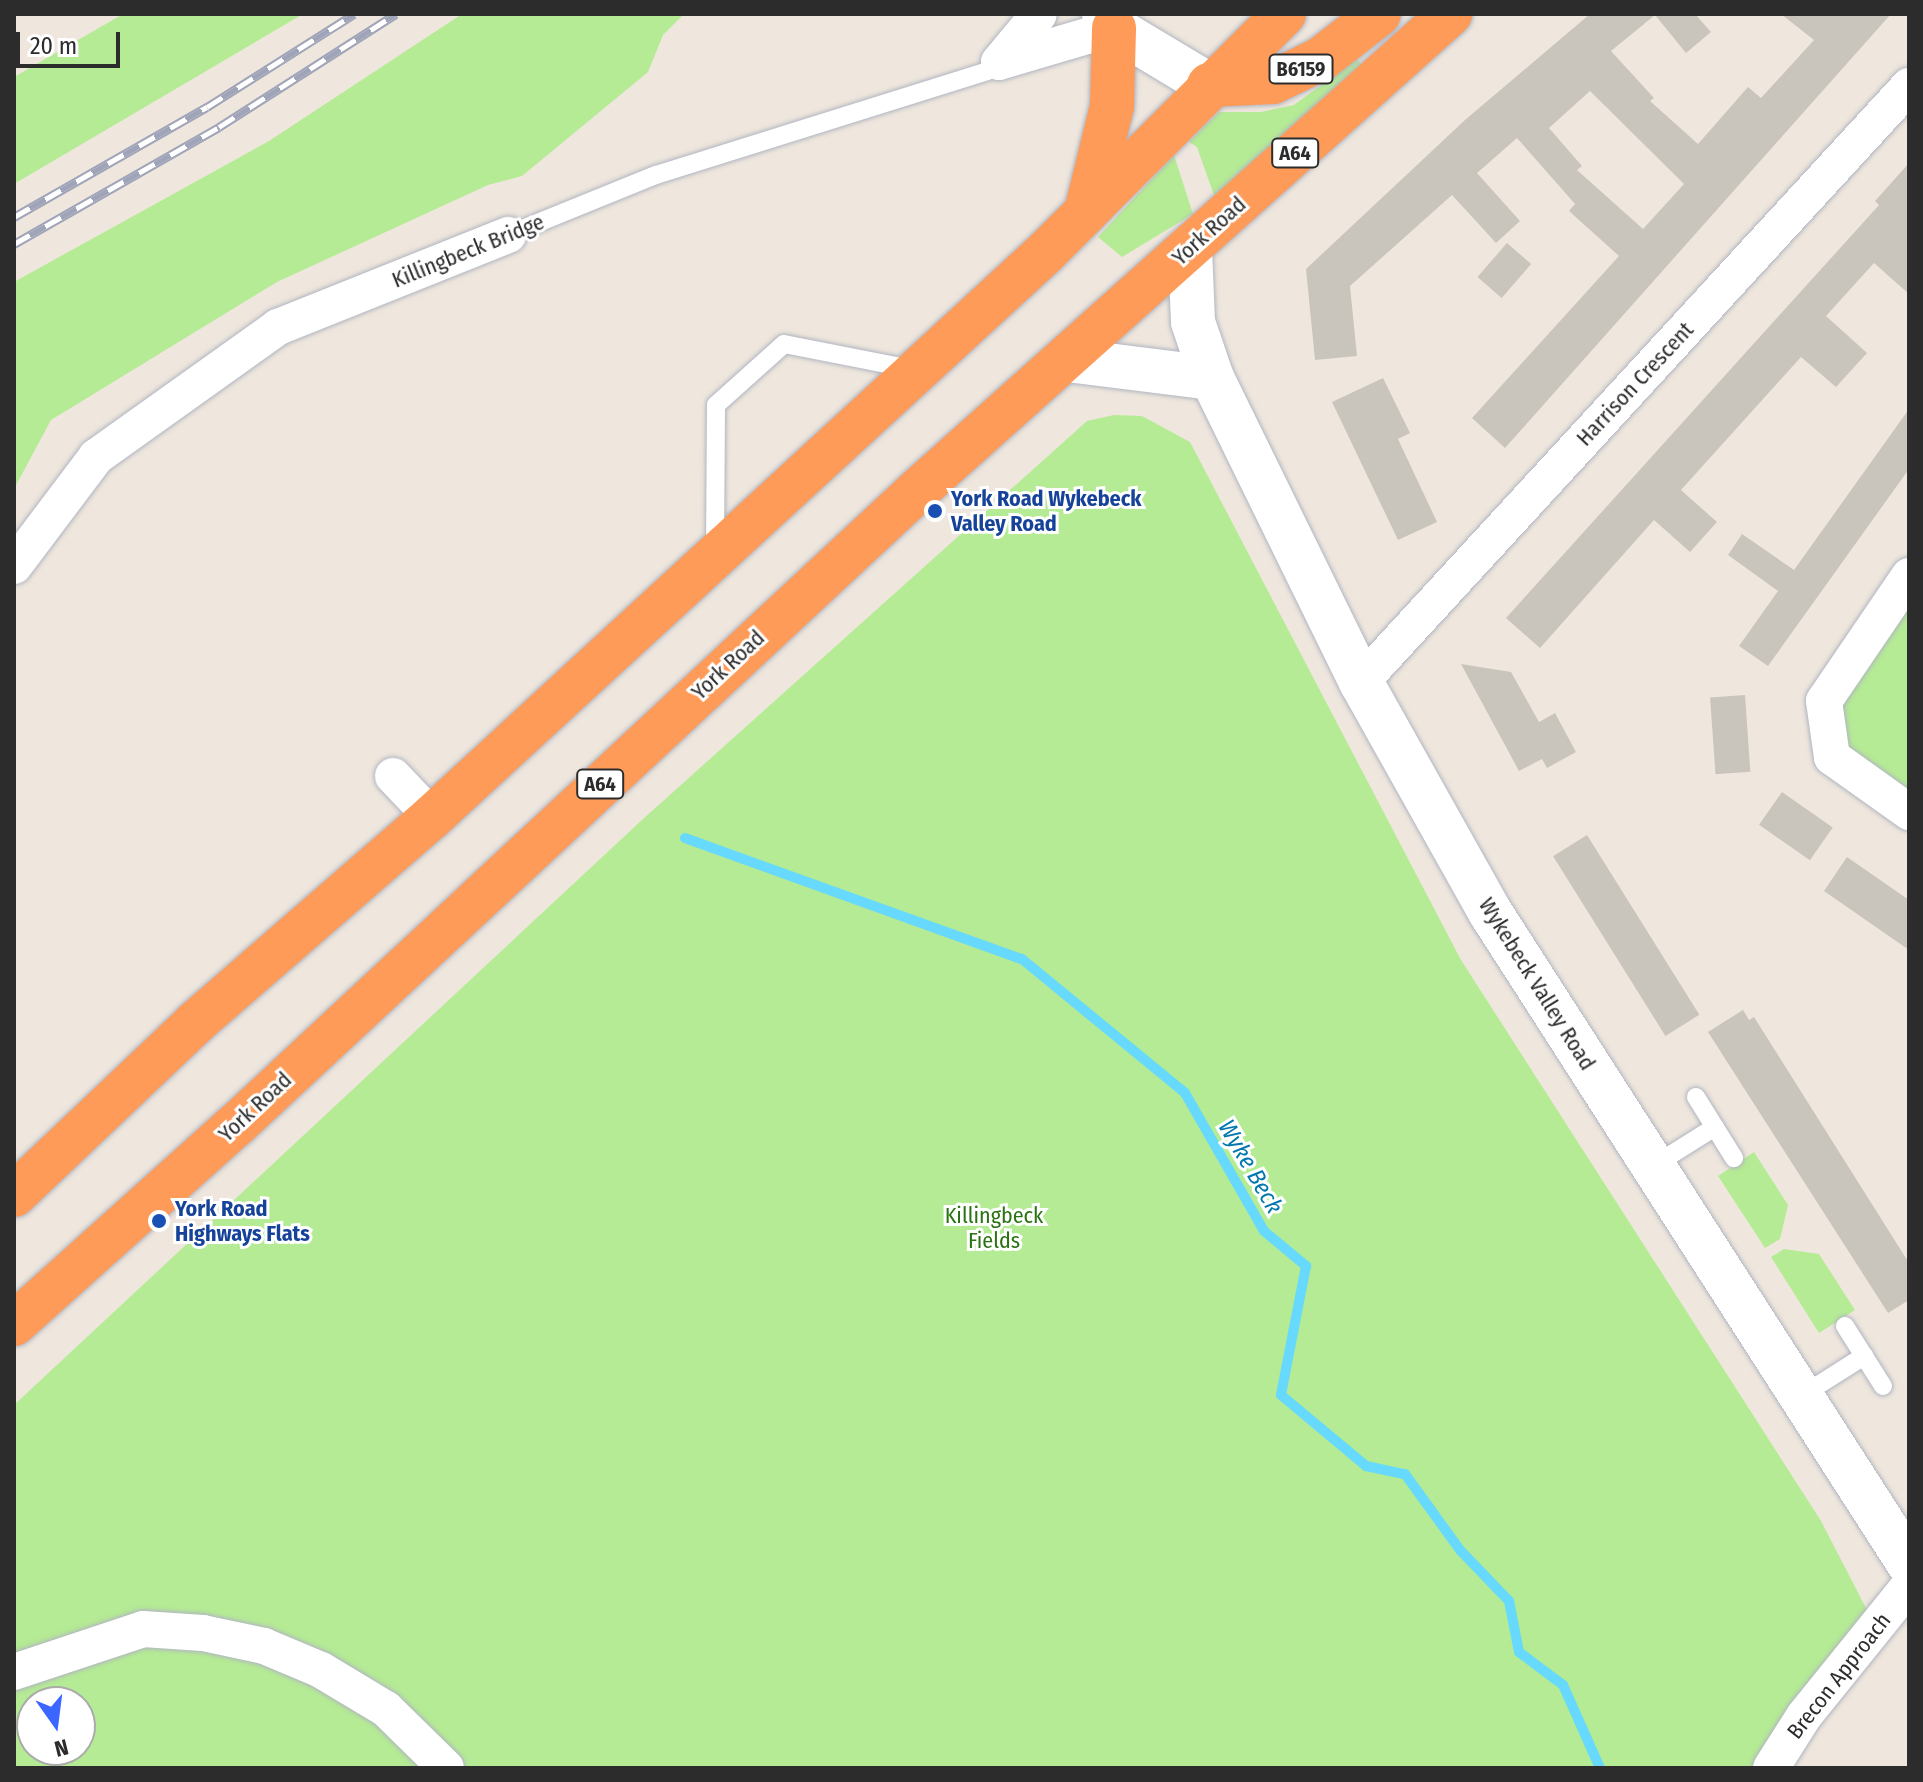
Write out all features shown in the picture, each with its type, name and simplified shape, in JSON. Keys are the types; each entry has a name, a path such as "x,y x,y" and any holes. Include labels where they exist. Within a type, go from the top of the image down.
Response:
{"highway":[{"path":"14,1195 195,1023 432,817 715,552 1085,214 1209,85 1284,14"},
{"name":"B6159","path":"1209,85 1273,82 1321,59 1379,14"},
{"path":"1399,59 1408,14"},
{"name":"York Road","path":"14,1324 237,1124 916,492 1450,14"},
{"path":"1085,214 1112,106 1109,21"}],"street":[{"name":"Killingbeck Bridge","path":"999,62 1039,14"},
{"name":"Killingbeck Bridge","path":"999,62 1109,21"},
{"path":"1109,21 1209,85"},
{"name":"Harrison Crescent","path":"1361,682 1909,86"},
{"name":"Killingbeck Bridge","path":"14,566 96,457 278,327 508,235"},
{"name":"Wykebeck Valley Road","path":"1190,248 1193,322 1212,378 1361,682 1490,912 1909,1564"},
{"path":"1067,360 1212,378"},
{"path":"1909,576 1824,701 1832,757 1909,812"},
{"path":"393,776 432,817"},
{"name":"Brecon Approach","path":"1771,1768 1804,1716 1909,1586"},
{"path":"14,1672 143,1629 203,1633 264,1646 321,1670 386,1709 446,1768"}],"lane":[{"name":"Killingbeck Bridge","path":"508,235 656,175 987,71 999,62"},
{"path":"715,552 716,405 784,344 915,369"},
{"path":"1696,1097 1734,1158"},
{"path":"1653,1166 1715,1127"},
{"path":"1845,1326 1883,1386"},
{"path":"1801,1396 1864,1356"}],"green space":[{"path":"123,14 303,14 14,184 14,77"},
{"path":"462,14 684,14 663,35 648,72 522,176 488,185 277,282 51,420 14,489 14,282 269,141"},
{"path":"1357,59 1363,66 1216,201 1197,147 1189,142 1204,126 1219,112 1261,112 1294,105"},
{"path":"1174,155 1193,214 1122,257 1098,237"},
{"name":"Killingbeck Fields","path":"1114,415 1142,416 1190,442 1461,960 1821,1521 1867,1610 1752,1768 14,1768 14,1405 643,819 1087,421"},
{"path":"1909,586 1909,812 1832,757 1824,701"},
{"path":"1754,1152 1788,1205 1780,1239 1765,1248 1718,1176"},
{"path":"1784,1249 1819,1254 1855,1310 1819,1333 1771,1257"}],"building":[{"path":"1590,14 1695,14 1711,32 1686,53 1655,15 1611,51 1654,98 1650,101 1698,144 1748,87 1761,98 1814,40 1781,14 1891,14 1505,448 1472,418 1619,256 1569,211 1575,204 1517,138 1477,173 1520,221 1496,243 1452,195 1350,286 1357,356 1315,360 1306,269 1465,120","holes":["1590,91 1684,184 1643,229 1577,170 1582,166 1549,128"]},
{"path":"1909,163 1909,294 1874,263 1826,316 1867,353 1836,387 1801,357 1681,490 1717,522 1690,552 1654,520 1540,648 1506,618 1879,205 1875,201"},
{"path":"1507,243 1531,264 1502,298 1477,277"},
{"path":"1383,378 1410,433 1398,439 1437,522 1398,540 1332,402"},
{"path":"1909,409 1909,469 1768,666 1739,646 1778,591 1728,555 1742,534 1794,570"},
{"path":"1461,664 1511,672 1539,722 1555,713 1576,752 1547,768 1542,759 1519,771"},
{"path":"1745,695 1750,772 1715,774 1710,697"},
{"path":"1782,792 1833,828 1810,860 1759,825"},
{"path":"1587,835 1699,1015 1665,1036 1553,856"},
{"path":"1847,857 1909,900 1909,950 1824,891"},
{"path":"1743,1010 1749,1020 1754,1017 1909,1263 1909,1300 1888,1313 1708,1032"}],"waterway":[{"name":"Wyke Beck","path":"685,838 1022,959 1185,1093 1264,1231 1306,1266 1281,1395 1366,1466 1405,1474 1460,1550 1509,1601 1519,1652 1563,1685 1600,1768"}],"railway":[{"path":"14,217 207,107 354,14"},
{"path":"14,244 219,127 396,14"}],"place":[{"name":"York Road Wykebeck Valley Road","path":"935,511"},
{"name":"York Road Highways Flats","path":"159,1221"}]}
